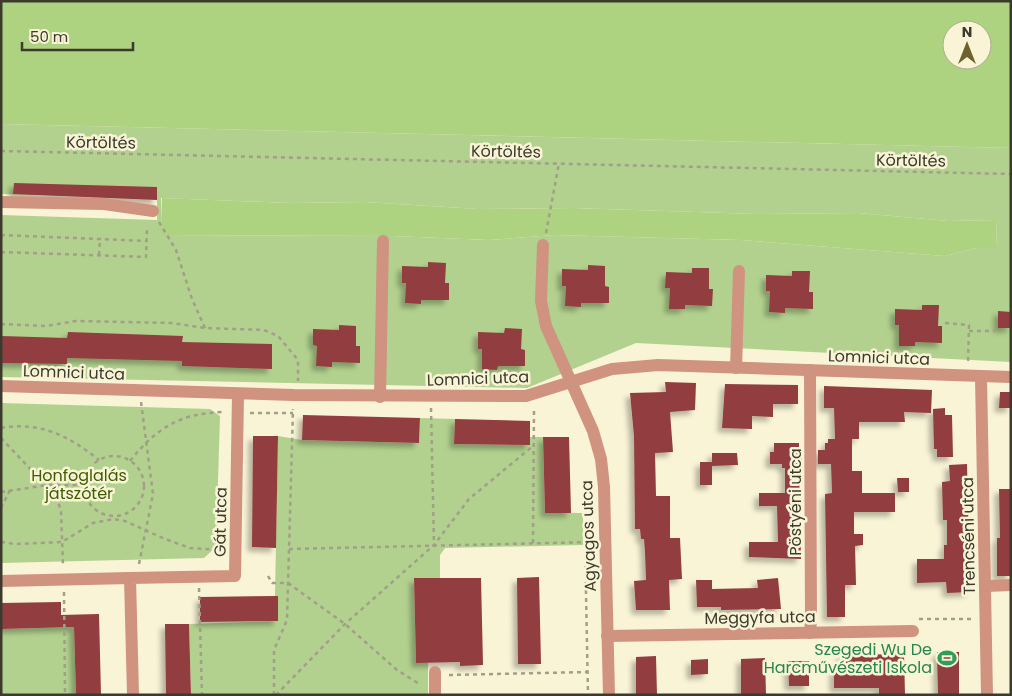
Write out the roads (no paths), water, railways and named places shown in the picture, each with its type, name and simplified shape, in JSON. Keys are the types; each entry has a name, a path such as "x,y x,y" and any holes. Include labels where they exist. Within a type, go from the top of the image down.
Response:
{"street":[{"path":"1,202 104,204 154,211"},
{"path":"380,397 382,241"},
{"name":"Agyagos utca","path":"543,245 541,301 546,326 569,382 593,431 601,459 604,487 608,695"},
{"path":"736,368 739,271"},
{"name":"Lomnici utca","path":"1,386 380,397 535,394 612,369 636,366 1011,377"},
{"name":"Pöstyéni utca","path":"810,370 812,620 810,633"},
{"name":"Trencséni utca","path":"981,377 987,695"},
{"name":"Gát utca","path":"1,581 235,576 238,394"},
{"path":"133,695 135,578"},
{"path":"986,586 1011,585"},
{"name":"Meggyfa utca","path":"607,636 913,631"},
{"path":"431,692 435,674"}],"place":[{"name":"Szegedi Wu De Harcművészeti Iskola","path":"947,658"}],"park label":[{"name":"Honfoglalás játszótér","path":"79,484"}]}
